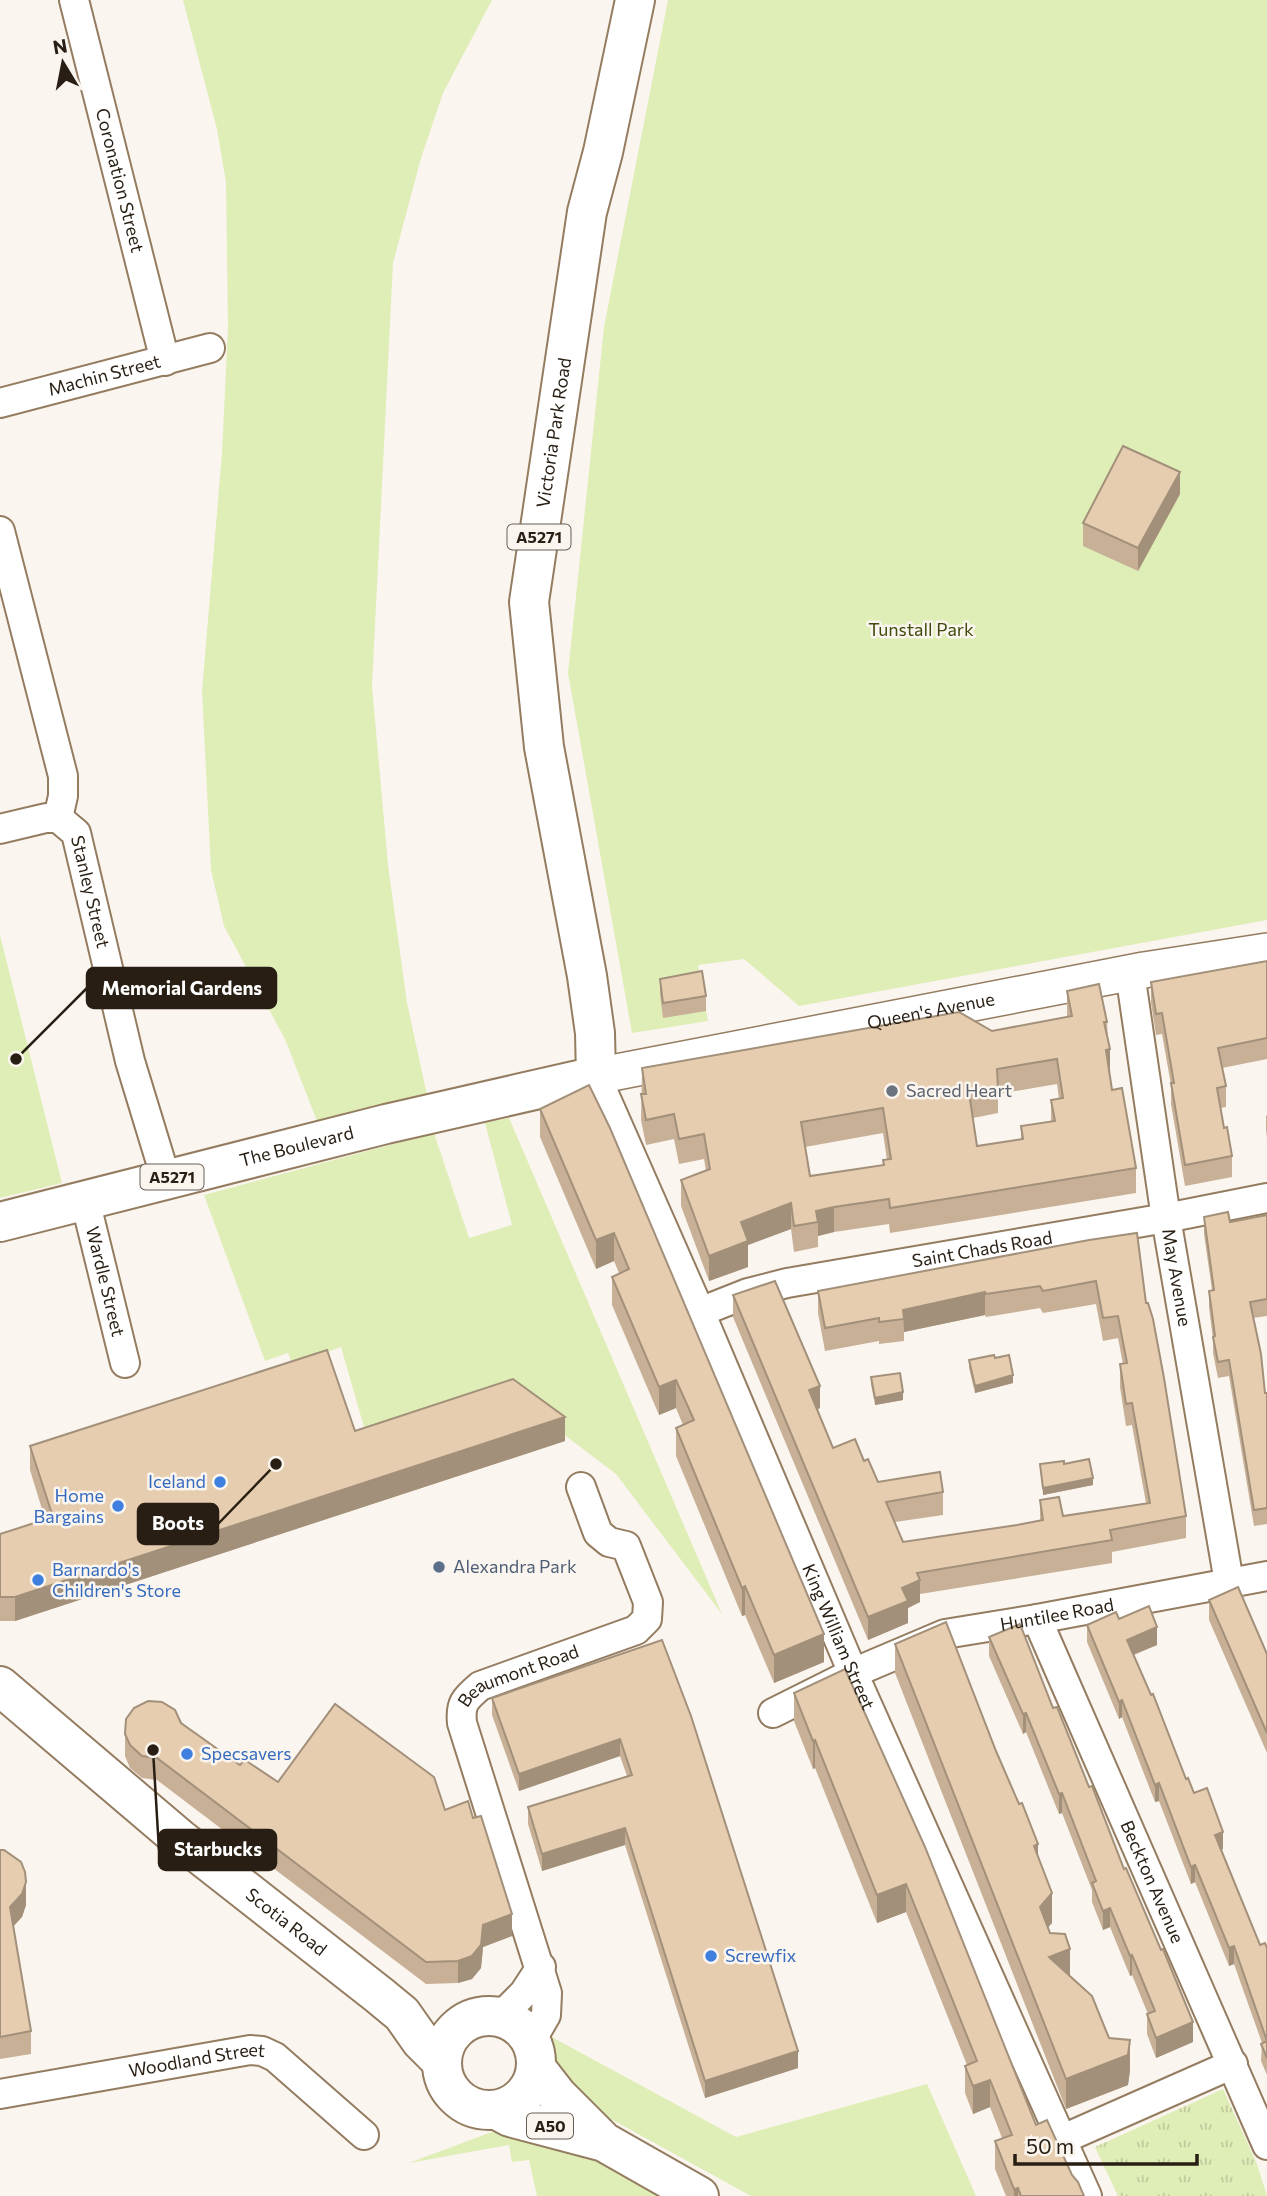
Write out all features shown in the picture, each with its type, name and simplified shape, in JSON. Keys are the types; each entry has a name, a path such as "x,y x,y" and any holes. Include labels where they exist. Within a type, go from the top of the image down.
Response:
{"main road":[{"name":"Victoria Park Road","path":"596,1076 595,1033 587,976 544,747 530,602 587,212 635,0"},
{"name":"The Boulevard","path":"0,1222 345,1134 596,1076"},
{"name":"Scotia Road","path":"0,1686 180,1839 402,2014 421,2041 441,2061"},
{"name":"Scotia Road","path":"379,1995 420,2010 453,2016 492,2016"},
{"path":"492,2016 515,2024 533,2055 531,2085 522,2097 497,2110 471,2107 456,2098 442,2074 441,2061 445,2043 452,2032 466,2021 492,2016"},
{"name":"A50","path":"533,2055 556,2095 604,2142"},
{"name":"A50","path":"497,2110 510,2117 604,2142 699,2196"}],"street":[{"name":"Coronation Street","path":"74,0 165,361"},
{"name":"Machin Street","path":"0,403 210,348"},
{"name":"Stanley Street","path":"0,531 9,609 64,776 64,796 58,818 76,833 130,1061 166,1179"},
{"path":"0,829 46,818 58,818"},
{"name":"Queen's Avenue","path":"596,1076 1130,973 1267,951"},
{"name":"May Avenue","path":"1130,973 1166,1218 1229,1582"},
{"name":"King William Street","path":"596,1076 700,1312 853,1673 1087,2196"},
{"name":"Saint Chads Road","path":"700,1312 748,1293 786,1283 1166,1218 1267,1198"},
{"name":"Wardle Street","path":"85,1200 125,1363"},
{"name":"Beaumont Road","path":"533,2055 545,2015 547,1993 462,1723 460,1708 467,1697 480,1686 636,1630 647,1619 648,1602 626,1546 609,1542 598,1533 581,1487"},
{"name":"Huntilee Road","path":"773,1713 853,1673 945,1634 1229,1582 1264,1584"},
{"name":"Beckton Avenue","path":"1038,1619 1267,2145"},
{"path":"492,2016 524,1993 541,1967"},
{"name":"Woodland Street","path":"0,2094 250,2050 262,2051 275,2057 364,2135"},
{"path":"1063,2140 1233,2064"}],"green space":[{"path":"183,0 492,0 443,93 421,158 393,263 372,686 388,865 407,1003 427,1095 317,1121 285,1039 224,926 211,870 202,691 222,453 228,327 226,182 217,129"},
{"name":"Tunstall Park","path":"668,0 1267,0 1267,920 799,1006 744,959 698,965 708,1021 632,1033 568,673 604,327"},
{"path":"0,935 62,1183 0,1198"},
{"path":"509,1118 722,1614 616,1474 513,1396 368,1441 341,1347 293,1365 288,1353 265,1361 204,1195 434,1133 469,1238 512,1225 485,1123"},
{"path":"548,2035 736,2137 927,2084 976,2196 751,2196 600,2113 560,2080 550,2057"},
{"path":"1223,2089 1257,2164 1267,2196 1118,2196 1095,2147"},
{"path":"538,2129 625,2171 664,2196 537,2196 529,2160 512,2162 509,2145 409,2163 497,2130"}],"building":[{"path":"1123,446 1180,472 1138,548 1083,523"},
{"path":"1267,961 1267,1038 1218,1048 1226,1086 1217,1088 1232,1156 1185,1165 1162,1013 1156,1014 1151,982"},
{"path":"702,971 706,996 663,1003 660,979"},
{"path":"1099,984 1107,1022 1104,1022 1110,1049 1106,1050 1112,1090 1122,1088 1136,1168 890,1208 889,1199 834,1207 816,1211 818,1222 794,1226 791,1203 741,1222 748,1241 709,1256 681,1180 710,1169 704,1134 679,1139 674,1114 646,1120 641,1094 646,1094 642,1068 959,1012 992,1031 1072,1016 1067,991","holes":["1057,1059 1063,1098 1051,1100 1055,1121 1021,1126 1023,1139 977,1146 969,1093 998,1088 997,1069","883,1108 891,1159 883,1160 884,1165 810,1176 801,1122"]},
{"path":"589,1085 610,1128 824,1634 774,1655 745,1586 742,1588 676,1428 694,1420 676,1380 659,1387 612,1277 629,1269 614,1233 596,1240 540,1109"},
{"path":"1228,1212 1230,1222 1267,1215 1267,1299 1250,1302 1267,1393 1267,1508 1254,1510 1229,1360 1218,1362 1213,1337 1209,1291 1214,1290 1204,1217"},
{"path":"1137,1233 1146,1303 1153,1319 1186,1516 1110,1530 1112,1540 917,1573 920,1580 902,1588 908,1601 868,1617 733,1295 775,1281 820,1386 809,1390 833,1448 855,1439 864,1461 868,1459 878,1482 940,1472 943,1492 886,1502 903,1542 1017,1525 1043,1520 1040,1500 1059,1497 1063,1516 1150,1503 1132,1403 1126,1404 1120,1364 1127,1363 1118,1316 1103,1318 1096,1281 1043,1291 1040,1286 985,1292 903,1310 904,1319 879,1322 879,1318 825,1328 818,1291"},
{"path":"327,1350 355,1431 513,1379 565,1417 15,1597 0,1597 0,1534 53,1517 30,1446"},
{"path":"994,1355 995,1358 1009,1355 1013,1375 975,1386 969,1360"},
{"path":"900,1373 903,1392 875,1398 871,1377"},
{"path":"1089,1459 1093,1478 1043,1488 1040,1464 1064,1461 1064,1464"},
{"path":"1238,1587 1267,1654 1267,1733 1209,1600"},
{"path":"1149,1606 1157,1627 1127,1640 1151,1695 1153,1694 1186,1779 1188,1778 1194,1793 1207,1788 1223,1832 1215,1835 1260,1945 1265,1943 1267,1948 1267,2041 1234,1946 1229,1948 1195,1865 1191,1867 1159,1783 1155,1785 1122,1700 1119,1702 1087,1625 1116,1612 1119,1619"},
{"path":"946,1622 996,1751 1019,1804 1022,1803 1038,1844 1034,1846 1052,1893 1040,1907 1050,1933 1065,1934 1070,1949 1049,1957 1092,1996 1109,2038 1130,2040 1128,2055 1066,2079 895,1644"},
{"path":"1020,1624 1053,1708 1057,1707 1089,1787 1092,1786 1124,1869 1126,1868 1161,1950 1163,1949 1193,2022 1156,2038 1147,2014 1155,2011 1132,1955 1130,1956 1110,1908 1103,1911 1092,1883 1096,1881 1062,1793 1059,1794 1026,1713 1023,1714 989,1637"},
{"path":"662,1640 691,1716 798,2051 705,2081 625,1828 542,1854 528,1807 632,1775 620,1739 519,1774 492,1698"},
{"path":"845,1669 925,1847 1036,2125 1047,2120 1084,2196 1021,2196 1018,2188 1014,2189 995,2141 1012,2135 990,2080 973,2086 965,2066 977,2061 906,1884 877,1895 794,1693"},
{"path":"148,1701 162,1702 175,1710 181,1723 240,1765 245,1760 278,1782 335,1704 434,1777 445,1810 468,1801 473,1818 481,1816 512,1914 483,1925 481,1945 472,1956 458,1961 426,1962 157,1758 142,1756 130,1745 125,1734 126,1719 134,1708"},
{"path":"0,1850 21,1862 25,1872 26,1882 22,1894 10,1907 31,2031 0,2037"},
{"path":"1267,2041 1267,2058 1261,2044"}],"place":[{"name":"Memorial Gardens","path":"16,1059"},
{"name":"Sacred Heart","path":"892,1091"},
{"name":"Boots","path":"276,1464"},
{"name":"Iceland","path":"220,1482"},
{"name":"Home Bargains","path":"118,1506"},
{"name":"Alexandra Park","path":"439,1567"},
{"name":"Barnardo's Children's Store","path":"38,1580"},
{"name":"Starbucks","path":"153,1750"},
{"name":"Specsavers","path":"187,1754"},
{"name":"Screwfix","path":"711,1956"}]}
